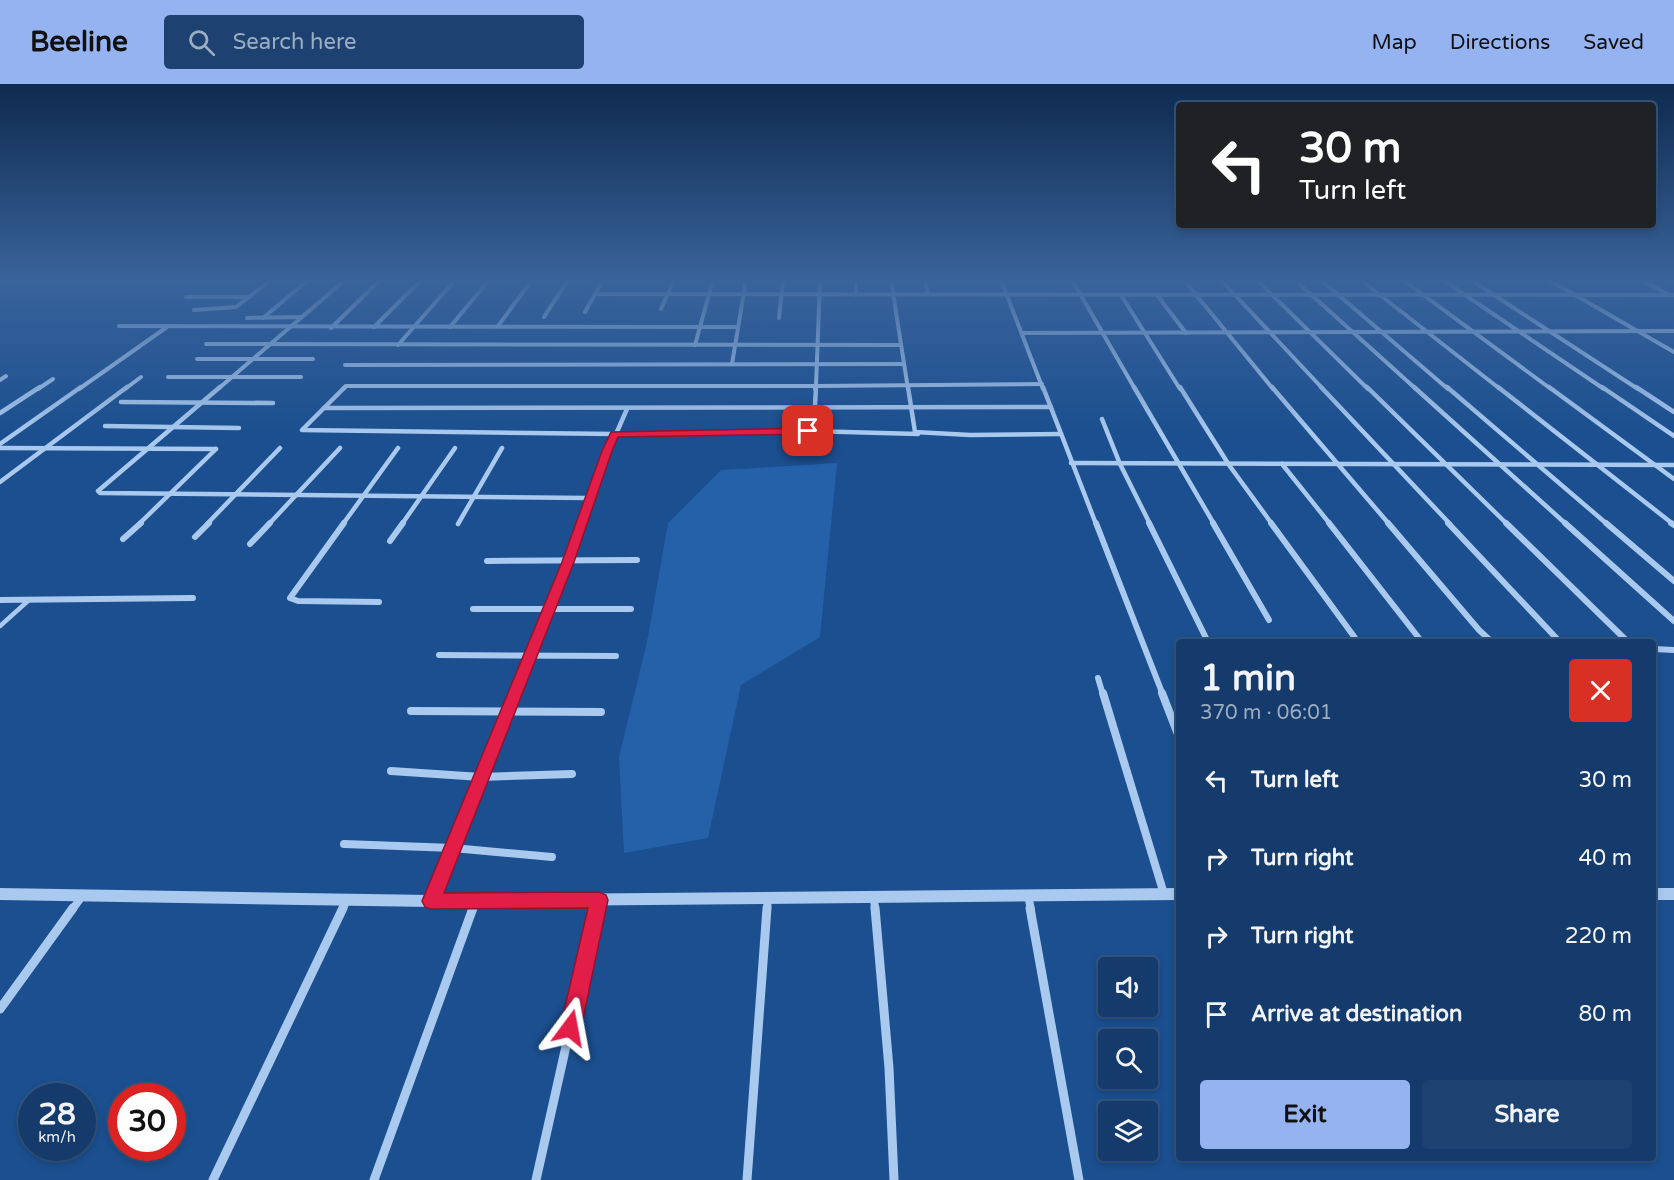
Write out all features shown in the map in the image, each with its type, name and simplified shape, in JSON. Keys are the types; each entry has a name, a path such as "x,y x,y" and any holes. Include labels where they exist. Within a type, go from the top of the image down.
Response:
{"street":[{"path":"0,444 161,331"},
{"path":"285,331 102,485 98,492 423,494 588,498"},
{"path":"398,345 410,331"},
{"path":"694,345 699,331"},
{"path":"732,364 737,331"},
{"path":"808,431 814,424 818,331"},
{"path":"898,331 913,430 919,434"},
{"path":"1176,729 1071,463 1023,333 1545,331"},
{"path":"1550,331 1674,412"},
{"path":"1638,331 1674,352"},
{"path":"1310,332 1625,639"},
{"path":"1353,332 1674,621"},
{"path":"1382,332 1674,581"},
{"path":"1427,332 1674,525"},
{"path":"1473,332 1674,478"},
{"path":"1519,332 1674,436"},
{"path":"1102,333 1269,620"},
{"path":"1146,333 1229,465 1356,639"},
{"path":"1226,333 1489,639"},
{"path":"1269,333 1557,639"},
{"path":"206,344 900,345"},
{"path":"197,359 313,359"},
{"path":"345,365 903,364"},
{"path":"0,380 6,376"},
{"path":"0,482 141,377"},
{"path":"168,377 301,377"},
{"path":"0,413 53,379"},
{"path":"1042,384 346,386 302,430 615,434 808,431 1060,434"},
{"path":"121,402 273,403"},
{"path":"324,408 1051,407"},
{"path":"431,901 568,562 589,506 588,498 627,409"},
{"path":"1102,419 1120,464 1207,639"},
{"path":"105,426 239,428"},
{"path":"0,448 216,448 173,494 123,539"},
{"path":"195,537 280,448"},
{"path":"250,544 340,448"},
{"path":"379,602 298,601 290,598 398,448"},
{"path":"390,541 455,448"},
{"path":"458,524 502,448"},
{"path":"1071,463 1674,465"},
{"path":"1282,464 1420,639"},
{"path":"488,561 637,560"},
{"path":"0,600 193,598"},
{"path":"473,609 550,607 631,609"},
{"path":"1656,650 1674,650"},
{"path":"439,655 616,656"},
{"path":"0,894 431,901 1172,894 1098,678"},
{"path":"411,711 601,712"},
{"path":"391,771 481,777 572,774"},
{"path":"344,844 453,848 552,857"},
{"path":"1656,894 1674,894"},
{"path":"0,1009 83,895"},
{"path":"1028,895 1079,1180"},
{"path":"874,897 888,1068 894,1180"},
{"path":"747,1180 768,898"},
{"path":"213,1180 347,900"},
{"path":"374,1180 476,900"},
{"path":"536,1180 599,900"}],"lane":[{"path":"0,626 29,600"}],"shaded area":[{"path":"837,463 820,637 741,685 708,838 624,853 619,757 647,642 668,523 721,470"}],"route":[{"path":"570,1028 599,900 431,901 568,562 589,506 588,498 615,434 799,433 808,431"}]}
